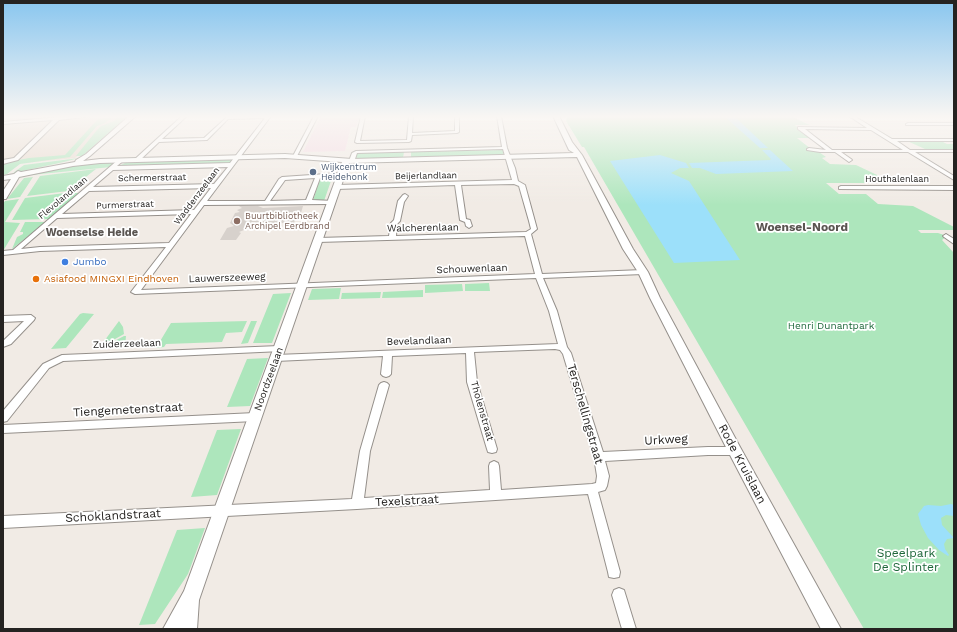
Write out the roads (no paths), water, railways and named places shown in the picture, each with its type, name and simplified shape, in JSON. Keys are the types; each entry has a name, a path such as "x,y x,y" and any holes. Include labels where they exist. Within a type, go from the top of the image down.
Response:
{"street":[{"path":"3,162 16,158 29,145"},
{"path":"82,160 99,145"},
{"path":"137,160 153,145"},
{"name":"Waddenzeelaan","path":"154,291 135,292 246,145"},
{"path":"295,156 301,145"},
{"path":"407,160 408,145"},
{"name":"Rode Kruislaan","path":"571,145 585,168 628,249 631,262 640,272 831,629"},
{"path":"826,145 849,160"},
{"path":"900,145 954,178"},
{"path":"349,161 356,152 505,148 515,182 522,185 534,229 528,234"},
{"path":"809,149 834,151 954,151"},
{"path":"3,177 18,175 82,160 100,161 295,156 349,161 577,155"},
{"name":"Flevolandlaan","path":"16,250 121,160"},
{"name":"Noordzeelaan","path":"173,629 191,596 339,181 349,161"},
{"path":"113,168 231,165"},
{"path":"3,197 18,175"},
{"name":"Beijerlandlaan","path":"266,203 281,180 284,178 318,178 339,181 406,185 515,182"},
{"path":"308,203 318,178"},
{"path":"458,184 463,220 468,221 470,236"},
{"path":"392,238 394,223 397,222 401,201 404,199 405,195 406,185"},
{"name":"Schermerstraat","path":"88,189 216,186"},
{"name":"Houthalenlaan","path":"841,188 954,188"},
{"path":"204,203 332,202"},
{"name":"Purmerstraat","path":"55,216 196,212"},
{"name":"Walcherenlaan","path":"318,240 528,234"},
{"name":"Terschellingstraat","path":"528,234 539,277 553,312 563,348 567,353 599,456 603,476 601,486 592,489"},
{"path":"954,236 946,236 954,242"},
{"path":"3,253 16,250 171,245"},
{"name":"Schouwenlaan","path":"302,286 640,272"},
{"name":"Lauwerszeeweg","path":"154,291 302,286"},
{"path":"3,319 31,318 8,342 3,344"},
{"name":"Bevelandlaan","path":"278,353 388,354 555,346 563,348"},
{"name":"Tholenstraat","path":"470,350 472,382 492,449"},
{"name":"Zuiderzeelaan","path":"3,418 46,366 62,358 278,353"},
{"path":"386,374 388,354"},
{"path":"357,504 365,451 384,385"},
{"name":"Tiengemetenstraat","path":"3,429 255,418"},
{"name":"Urkweg","path":"599,456 735,451"},
{"path":"494,466 496,496"},
{"path":"592,489 614,572"},
{"name":"Texelstraat","path":"222,510 357,504 592,489"},
{"name":"Schoklandstraat","path":"3,522 222,510"},
{"path":"620,595 629,629"},
{"name":"Noordzeelaan","path":"187,629 191,596"}],"water":[{"path":"757,145 765,145 768,148 760,148"},
{"path":"762,150 770,150 793,171 716,174 700,168 692,168 689,163 770,160 771,159"},
{"path":"660,155 686,163 689,168 680,168 671,173 689,181 740,260 674,263 610,161"},
{"path":"951,504 954,505 954,516 946,515 941,518 942,525 954,538 947,539 944,544 949,555 948,556 939,550 928,538 921,525 918,514 924,506 941,506"}],"place":[{"name":"Wijkcentrum Heidehonk","path":"313,172"},
{"name":"Buurtbibliotheek Archipel Eerdbrand","path":"237,221"},
{"name":"Jumbo","path":"65,262"},
{"name":"Asiafood MINGXI Eindhoven","path":"36,279"}],"district":[{"name":"Woensel-Noord","path":"802,227"},
{"name":"Woenselse Heide","path":"92,233"}],"park label":[{"name":"Henri Dunantpark","path":"831,326"},
{"name":"Speelpark De Splinter","path":"906,560"}]}
